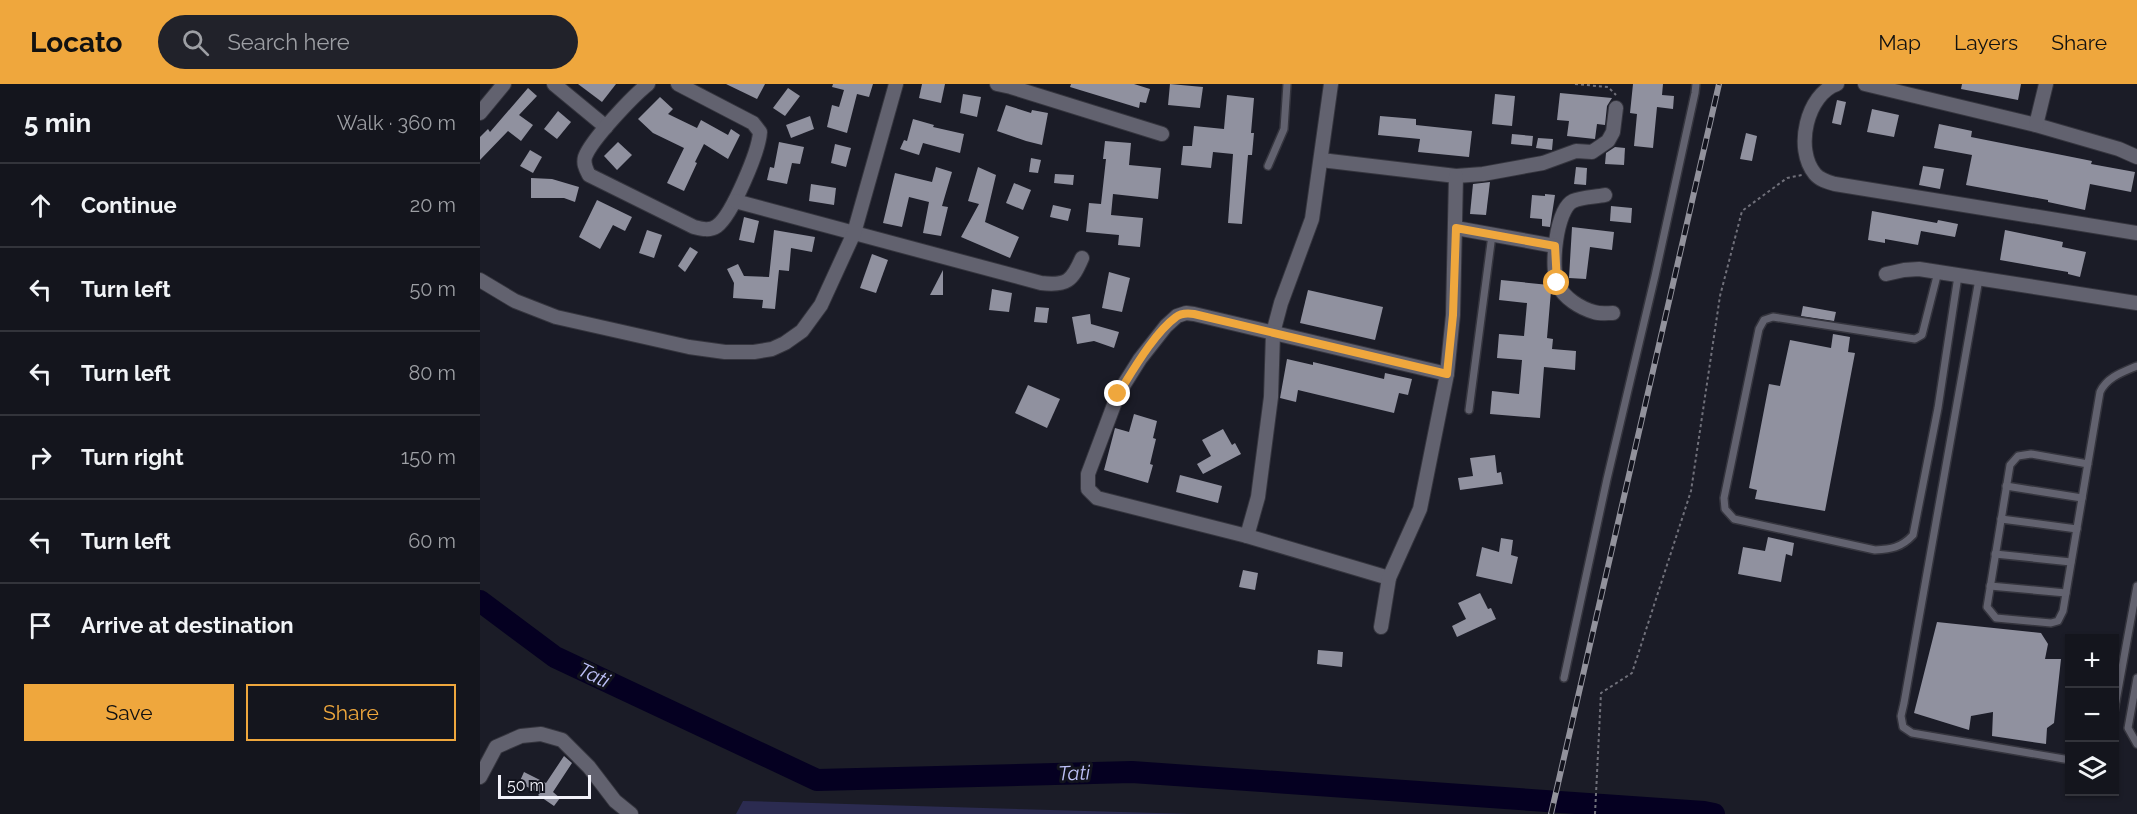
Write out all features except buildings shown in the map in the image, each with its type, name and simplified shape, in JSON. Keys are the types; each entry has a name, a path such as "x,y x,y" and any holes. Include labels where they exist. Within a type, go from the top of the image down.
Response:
{"street":[{"path":"480,113 504,84"},
{"path":"554,84 606,127"},
{"path":"648,84 606,127 585,156 584,166 589,175 694,227 706,230 717,226 735,201 759,144 760,132 753,123 678,84"},
{"path":"480,280 515,301 556,317 689,347 725,352 754,352 778,346 802,331 821,305 854,233 896,84"},
{"path":"1247,536 1258,497 1271,397 1274,333 1281,303 1312,219 1331,84"},
{"path":"1837,84 1827,88 1817,99 1807,126 1806,157 1814,173 1822,180 2137,233"},
{"path":"1865,84 2036,124 2119,149 2137,157"},
{"path":"2036,124 2046,84"},
{"path":"1007,85 1162,134"},
{"path":"1321,160 1456,176 1484,174 1543,163 1576,151 1592,152 1608,141 1613,132 1616,108"},
{"path":"1381,627 1389,578 1420,509 1447,374 1453,315 1456,176"},
{"path":"1605,195 1573,201 1566,206 1561,215 1555,246 1557,283 1569,299 1595,313 1613,313"},
{"path":"735,201 1041,283 1057,285 1067,282 1076,272 1082,258"},
{"path":"1456,228 1555,246"},
{"path":"1886,274 1904,270 1938,272 2137,303"},
{"path":"1389,578 1247,536 1097,498 1089,489 1088,474 1118,394 1140,359 1166,326 1177,316 1186,313 1447,374"},
{"path":"480,777 496,747 521,736 541,734 562,740 589,767 615,801 631,814"}],"lane":[{"path":"1268,166 1284,129 1287,84"},
{"path":"1564,678 1607,479 1658,265 1696,84"},
{"path":"1469,410 1492,235"},
{"path":"1938,272 1922,335 1915,339 1773,317 1764,320 1759,329 1724,498 1725,509 1734,519 1875,550 1896,548 1913,536 1938,408 1958,276"},
{"path":"1979,279 1904,703 1903,726 1912,733 2065,759"},
{"path":"2088,464 2031,454 2018,456 2010,465 1987,607 1996,618 2051,623 2058,621 2063,611 2071,562 2077,529 2082,498 2088,464 2100,392 2103,385 2113,377 2137,366"},
{"path":"2006,486 2082,498"},
{"path":"2001,519 2077,529"},
{"path":"1995,554 2071,562"},
{"path":"1990,586 2066,593"},
{"path":"2119,689 2137,586"},
{"path":"2137,678 2128,728 2137,744"}],"path":[{"path":"1575,84 1608,87 1616,93 1616,108"},
{"path":"1595,814 1600,693 1632,673 1691,491 1720,296 1742,212 1787,178 1814,173"}],"shaded area":[{"path":"743,801 1192,814 736,814"}],"waterway":[{"name":"Tati","path":"480,601 555,657 817,780 1132,772 1714,814"}],"railway":[{"path":"1551,814 1719,84"}],"route":[{"path":"1118,394 1140,359 1166,326 1177,316 1186,313 1447,374 1453,315 1456,228 1555,246 1557,283"}]}
